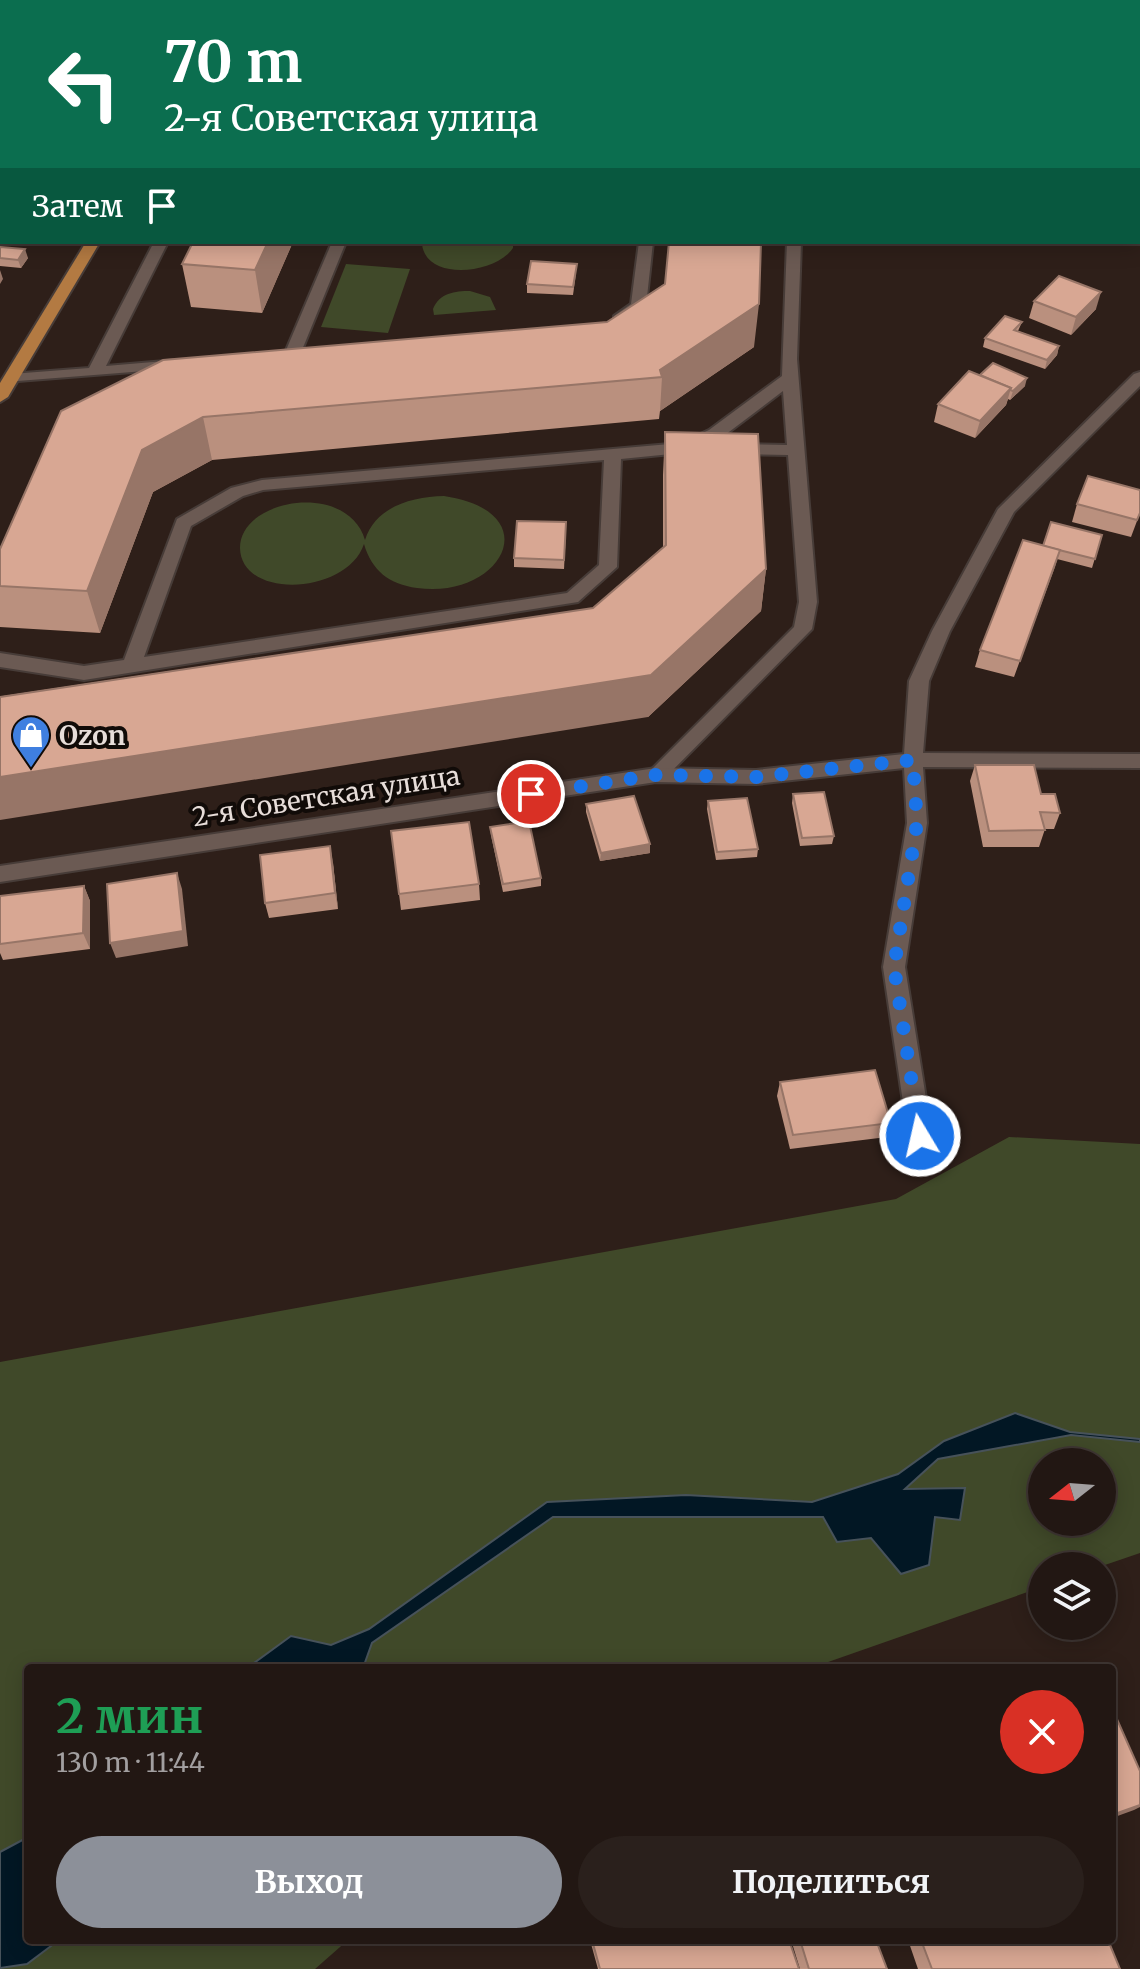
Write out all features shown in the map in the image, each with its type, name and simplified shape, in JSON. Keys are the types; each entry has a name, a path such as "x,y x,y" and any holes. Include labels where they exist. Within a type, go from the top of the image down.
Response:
{"main road":[{"path":"0,397 92,244"}],"street":[{"path":"95,372 160,244"},
{"path":"292,355 338,244"},
{"path":"604,328 638,306 646,244"},
{"path":"656,775 803,629 808,602 790,378 794,244"},
{"path":"11,379 189,364"},
{"path":"920,1136 894,967 917,823 913,760 919,681 941,631 1007,509 1140,377"},
{"path":"684,446 715,434 790,378"},
{"path":"132,665 183,523 237,492 262,485 684,446 796,450"},
{"path":"0,660 84,673 572,598 608,567 613,453"},
{"name":"2-я Советская улица","path":"0,874 656,775 756,777 913,760 1140,761"}],"green space":[{"path":"422,244 513,244 504,257 478,268 448,269 426,256"},
{"path":"346,264 410,269 388,333 321,327"},
{"path":"470,291 490,297 496,310 434,315 433,309 443,296"},
{"path":"444,496 477,505 496,519 504,535 502,552 490,568 472,581 447,588 417,588 398,583 377,569 364,544 354,561 338,573 296,585 275,583 257,576 245,565 240,548 245,531 257,517 275,508 296,503 318,503 338,509 355,521 365,540 370,528 386,511 408,501"},
{"path":"1009,1137 1140,1144 1140,1553 1116,1561 1116,1552 1028,1552 1028,1592 822,1664 24,1664 24,1944 343,1944 315,1969 0,1969 0,1362 896,1199"}],"water":[{"path":"1015,1413 1070,1432 1140,1439 1140,1442 1071,1435 938,1459 905,1489 965,1488 960,1520 935,1517 929,1565 901,1574 871,1538 837,1542 823,1517 553,1517 372,1643 364,1664 252,1664 291,1636 331,1645 369,1629 547,1502 686,1495 812,1502 898,1474 944,1441"},
{"path":"24,1839 24,1944 54,1944 27,1964 0,1968 0,1852"}],"building":[{"path":"192,244 267,244 255,270 182,264"},
{"path":"669,244 761,244 759,304 660,370 662,377 203,417 142,450 87,591 0,586 0,549 61,411 163,360 607,322 665,284"},
{"path":"0,247 25,249 18,260 0,258"},
{"path":"531,261 577,264 573,287 527,284"},
{"path":"1059,276 1101,292 1076,317 1034,301"},
{"path":"1005,316 1022,322 1014,330 1059,346 1047,360 985,338"},
{"path":"993,363 1027,378 1013,391 1010,390 980,375"},
{"path":"969,371 1011,388 980,421 938,404"},
{"path":"665,432 758,434 766,569 651,675 0,777 0,697 593,608 666,545"},
{"path":"1088,476 1140,490 1137,520 1077,504"},
{"path":"517,521 566,522 564,560 514,558"},
{"path":"1051,522 1102,535 1095,559 1043,546"},
{"path":"1023,540 1060,550 1020,661 980,650"},
{"path":"975,765 1034,765 1041,794 1055,794 1060,813 1040,812 1045,830 989,831"},
{"path":"824,792 834,836 802,838 793,794"},
{"path":"634,796 650,844 601,853 586,804"},
{"path":"747,798 758,849 717,852 708,801"},
{"path":"529,821 541,878 503,884 490,827"},
{"path":"469,822 479,884 399,894 391,831"},
{"path":"330,846 335,893 265,903 260,855"},
{"path":"177,873 183,931 110,943 107,884"},
{"path":"84,886 83,933 0,944 0,896"},
{"path":"875,1070 891,1123 793,1135 780,1082"},
{"path":"1116,1717 1140,1771 1140,1805 1116,1814"},
{"path":"593,1944 790,1944 799,1969 600,1969"},
{"path":"801,1944 878,1944 887,1969 809,1969"},
{"path":"923,1944 1110,1944 1120,1969 932,1969"}],"place":[{"name":"Ozon","path":"31,769"}],"route":[{"path":"531,794 656,775 756,777 913,760 917,823 894,967 920,1136"}]}
